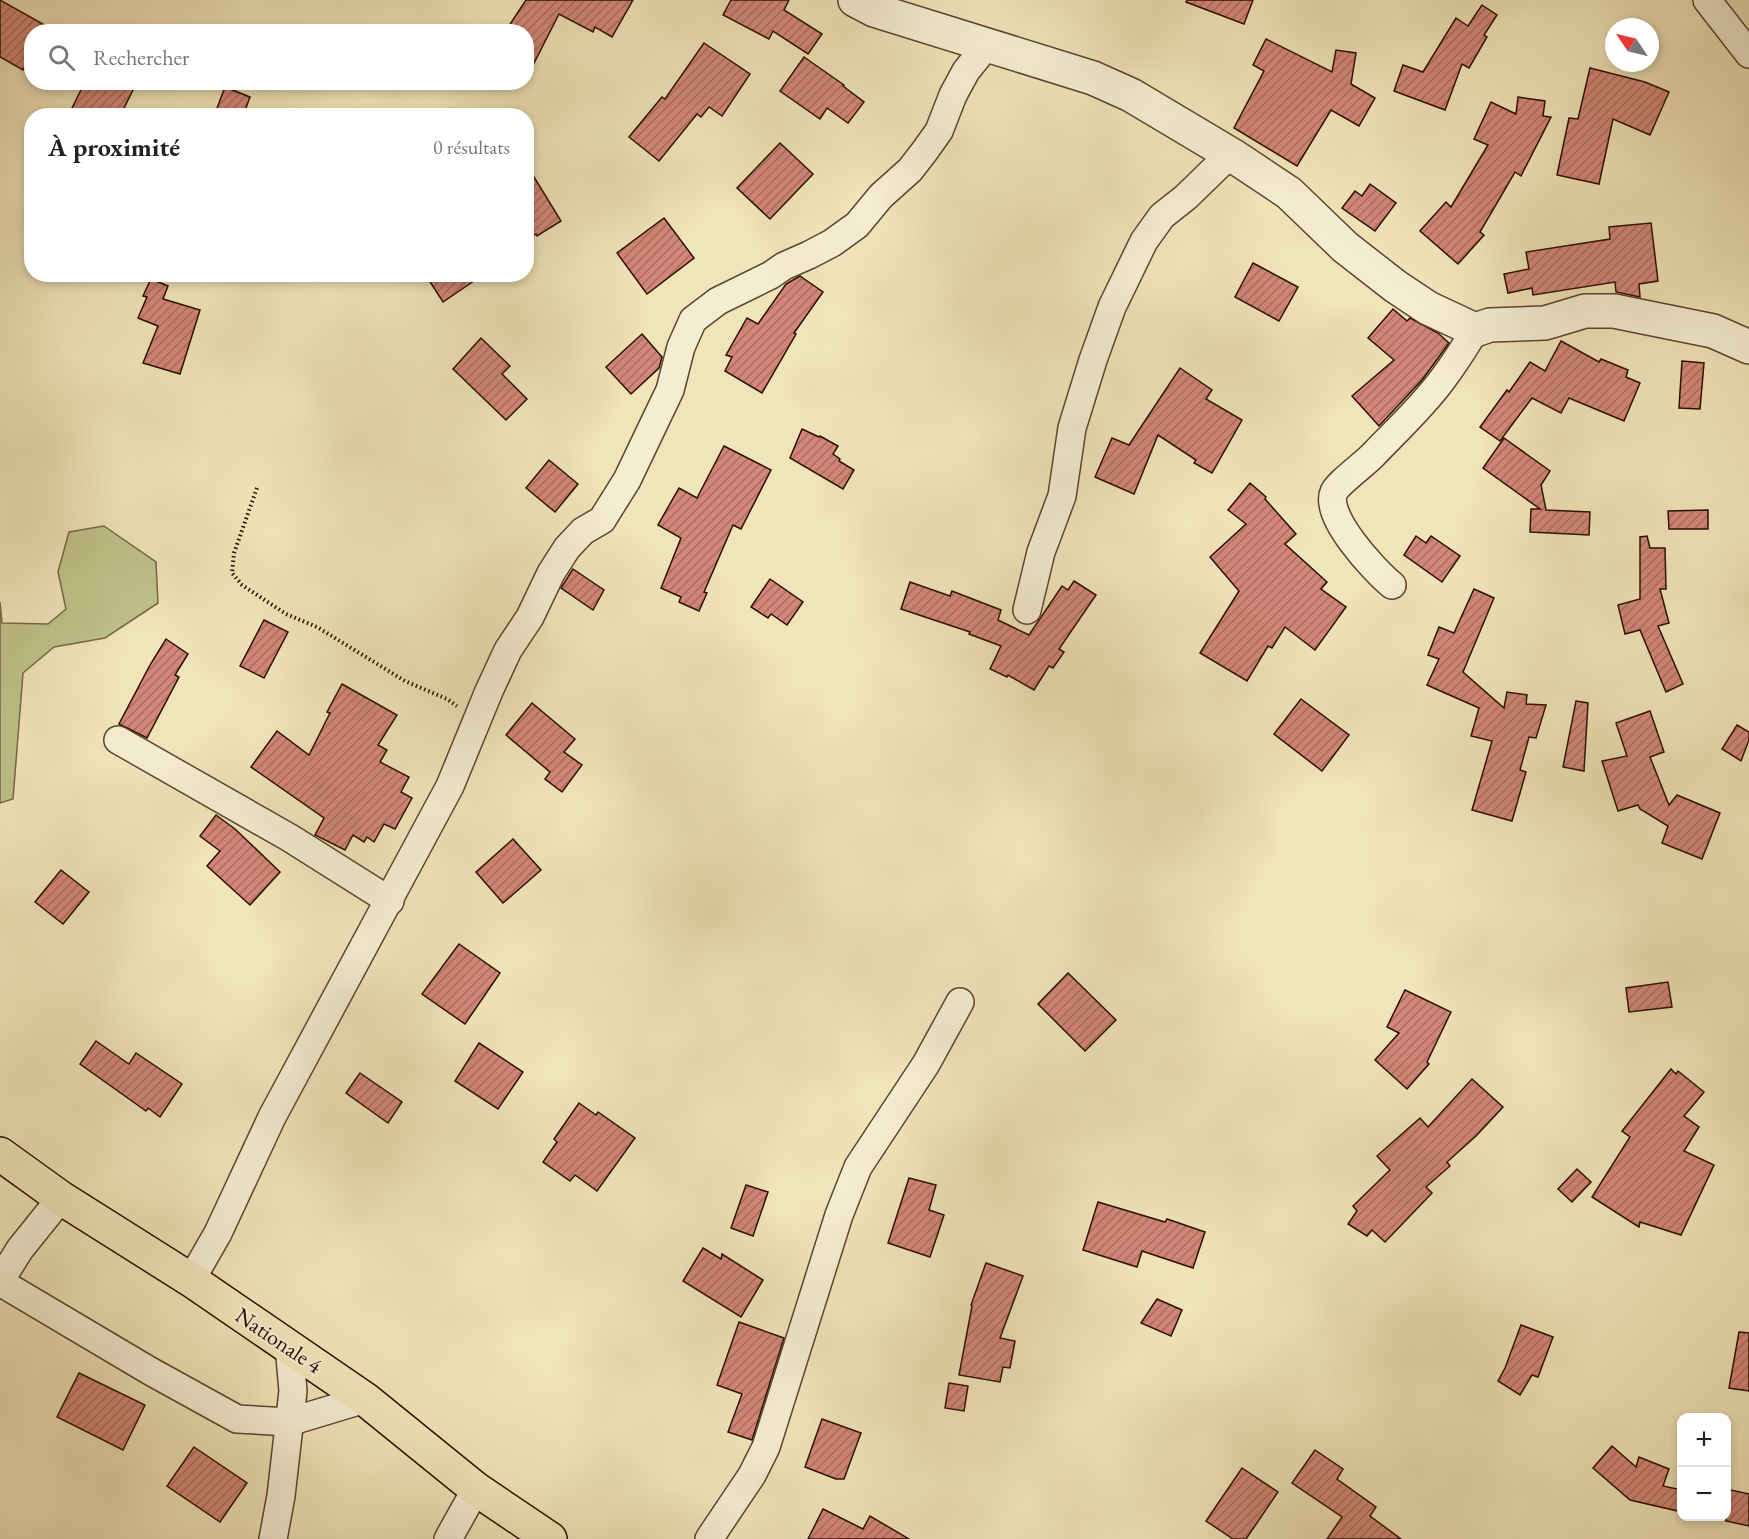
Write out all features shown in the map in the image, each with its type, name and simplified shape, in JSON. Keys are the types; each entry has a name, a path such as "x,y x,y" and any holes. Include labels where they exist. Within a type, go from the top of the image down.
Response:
{"highway":[{"name":"Nationale 4","path":"0,1154 61,1198 290,1346 365,1399 476,1489 550,1539"}],"street":[{"path":"855,0 874,10 1093,78 1131,95 1235,157 1289,193 1345,247 1395,286 1428,308 1475,330"},
{"path":"1707,0 1749,54"},
{"path":"191,1280 218,1233 272,1117 450,786 508,650 530,617 551,573 567,548 583,531 602,520 627,480 670,390 681,347 693,320 718,301 832,243 857,225 881,196 910,170 924,152 939,131 953,95 966,71 987,45"},
{"path":"1027,610 1038,561 1062,496 1072,428 1112,307 1144,241 1162,216 1186,198 1221,164 1235,157"},
{"path":"1392,585 1378,573 1339,523 1333,501 1334,491 1368,461 1426,400 1443,380 1475,330 1490,325 1545,323 1585,311 1614,311 1713,331 1749,347"},
{"path":"118,740 290,838 390,901"},
{"path":"709,1539 752,1475 766,1447 839,1215 858,1167 926,1064 960,1002"},
{"path":"61,1198 20,1249 0,1281 150,1371 237,1419 289,1422 365,1399"},
{"path":"273,1539 281,1496 293,1391 290,1346"},
{"path":"448,1539 476,1489"}],"path":[{"path":"257,488 234,553 232,573 242,585 286,614 335,637 405,681 447,699 465,712 476,725"}],"green space":[{"path":"104,526 156,562 158,603 105,638 54,647 23,673 13,799 0,803 0,602 2,623 48,624 66,609 58,572 69,532"}],"building":[{"path":"0,0 43,24 24,24 23,70 0,57"},
{"path":"526,0 633,0 612,37 595,27 593,32 559,14 534,63 534,24 510,24"},
{"path":"731,0 789,0 784,10 822,34 808,54 773,31 769,39 723,15"},
{"path":"1187,0 1253,0 1244,24 1186,2"},
{"path":"1482,5 1497,15 1484,35 1487,37 1469,68 1462,64 1445,110 1394,91 1403,65 1423,72 1456,18 1468,26"},
{"path":"1266,39 1332,72 1336,50 1356,53 1351,84 1375,98 1359,126 1331,110 1297,166 1234,128 1264,71 1253,65"},
{"path":"704,43 750,74 722,116 709,107 701,117 697,114 659,161 629,137 662,97 665,99"},
{"path":"804,57 864,102 848,123 827,108 820,119 780,91"},
{"path":"1590,68 1645,82 1669,92 1650,135 1613,119 1599,184 1557,175 1569,118 1578,119"},
{"path":"81,90 133,90 124,108 72,108"},
{"path":"224,90 232,90 250,97 246,108 217,108"},
{"path":"1518,97 1545,101 1543,116 1551,117 1521,176 1515,172 1480,232 1484,235 1458,264 1420,231 1446,202 1451,207 1488,145 1474,139 1491,102 1516,114"},
{"path":"780,143 813,174 770,219 737,188"},
{"path":"534,177 561,221 537,236 534,235"},
{"path":"1370,184 1396,203 1375,231 1342,208 1355,191 1362,196"},
{"path":"664,218 694,258 647,294 617,253"},
{"path":"1651,223 1658,281 1639,284 1640,297 1616,292 1615,282 1533,295 1532,288 1508,293 1504,274 1529,269 1526,252 1610,239 1609,227"},
{"path":"1253,263 1298,287 1279,321 1235,297"},
{"path":"800,276 823,292 794,333 796,334 762,393 725,371 732,357 726,355 747,318 758,324 786,284"},
{"path":"150,282 158,282 168,286 163,299 200,310 180,374 143,363 158,326 138,318 147,297 143,296"},
{"path":"430,282 472,282 443,302"},
{"path":"1393,309 1407,321 1410,318 1438,333 1449,343 1422,380 1379,426 1352,396 1394,360 1368,338"},
{"path":"642,334 662,357 659,368 631,394 606,367"},
{"path":"481,338 510,366 502,374 527,399 506,420 453,369"},
{"path":"1561,341 1599,362 1601,359 1628,370 1626,377 1640,383 1624,421 1569,398 1561,413 1532,398 1500,441 1480,427 1530,362 1545,371"},
{"path":"1682,361 1704,363 1700,409 1679,408"},
{"path":"1180,368 1212,390 1206,399 1242,420 1212,473 1194,463 1196,460 1158,435 1134,494 1095,477 1112,438 1129,445"},
{"path":"802,429 838,446 833,454 840,459 839,461 854,470 843,489 790,458"},
{"path":"1504,438 1550,471 1541,485 1546,510 1590,512 1589,535 1530,532 1531,509 1540,509 1483,468"},
{"path":"724,446 771,470 741,529 733,525 704,592 707,593 699,611 679,602 681,597 661,588 681,538 658,525 679,488 697,498"},
{"path":"549,460 578,484 555,512 526,488"},
{"path":"1250,483 1266,497 1265,499 1296,534 1285,544 1327,582 1321,589 1346,607 1315,650 1285,627 1272,648 1268,646 1247,681 1200,653 1239,591 1210,557 1246,524 1228,510"},
{"path":"1708,510 1708,529 1669,529 1668,511"},
{"path":"1416,536 1426,543 1431,536 1460,556 1442,582 1404,555"},
{"path":"1647,536 1650,548 1665,548 1666,589 1660,589 1669,623 1658,626 1683,684 1666,692 1640,630 1625,634 1618,605 1640,599 1640,537"},
{"path":"573,569 604,590 593,610 561,588"},
{"path":"770,579 803,602 787,625 771,614 768,618 751,607"},
{"path":"1074,581 1096,595 1059,649 1064,652 1053,668 1049,666 1034,690 1008,675 1007,677 990,669 1001,646 969,634 970,632 901,609 910,582 950,596 952,591 1001,610 998,620 1029,635 1062,586 1068,590"},
{"path":"1474,589 1494,598 1463,672 1504,708 1507,692 1527,695 1526,704 1546,705 1536,738 1529,737 1520,770 1526,772 1512,821 1472,810 1492,741 1471,736 1479,708 1427,685 1439,659 1428,655 1439,627 1454,633"},
{"path":"264,620 288,632 264,678 240,666"},
{"path":"166,639 188,654 175,675 179,677 147,738 119,724"},
{"path":"342,684 397,715 378,745 387,750 380,762 409,777 401,792 412,798 395,829 384,824 374,842 367,837 364,842 353,835 345,850 315,835 324,818 251,767 277,731 309,755 330,713 327,712"},
{"path":"1301,699 1349,735 1322,771 1274,734"},
{"path":"1576,701 1588,703 1584,771 1563,767"},
{"path":"532,703 575,739 564,752 582,765 562,792 545,779 550,772 506,735"},
{"path":"1650,711 1664,752 1650,757 1669,805 1677,795 1720,813 1702,859 1662,843 1668,826 1640,809 1638,805 1618,811 1602,761 1627,756 1616,723"},
{"path":"1737,725 1749,732 1749,740 1741,761 1722,749"},
{"path":"216,815 235,829 280,872 250,905 207,866 220,851 200,836"},
{"path":"513,839 541,870 503,903 476,872"},
{"path":"61,870 89,892 63,924 35,902"},
{"path":"459,944 500,973 465,1024 422,994"},
{"path":"1068,973 1116,1020 1085,1051 1038,1004"},
{"path":"1668,982 1672,1007 1629,1012 1626,988"},
{"path":"1405,990 1451,1012 1427,1062 1429,1064 1407,1089 1375,1060 1399,1033 1387,1027"},
{"path":"96,1041 129,1064 136,1053 182,1084 160,1117 148,1108 146,1111 80,1064"},
{"path":"479,1043 523,1072 498,1109 455,1081"},
{"path":"1671,1069 1676,1074 1678,1071 1704,1092 1684,1116 1699,1127 1684,1151 1714,1165 1681,1235 1640,1222 1639,1227 1592,1197 1630,1137 1622,1131"},
{"path":"360,1073 402,1102 388,1123 346,1093"},
{"path":"1472,1079 1503,1107 1447,1162 1450,1166 1426,1187 1432,1193 1385,1242 1372,1230 1367,1236 1348,1224 1357,1211 1353,1206 1390,1170 1377,1156 1420,1118 1428,1127"},
{"path":"579,1103 596,1115 598,1112 635,1138 597,1191 575,1175 570,1181 543,1162 557,1142 554,1139"},
{"path":"1577,1169 1591,1182 1572,1202 1558,1189"},
{"path":"909,1178 936,1185 929,1210 944,1215 930,1257 888,1243"},
{"path":"746,1185 768,1192 753,1236 731,1228"},
{"path":"1098,1202 1165,1222 1167,1219 1205,1232 1193,1268 1142,1251 1137,1267 1083,1250"},
{"path":"703,1248 721,1259 722,1254 763,1280 741,1317 683,1281"},
{"path":"986,1263 1023,1276 1000,1338 1015,1341 1010,1368 1003,1367 1000,1382 959,1375 971,1305"},
{"path":"1157,1299 1182,1310 1171,1336 1141,1323"},
{"path":"739,1322 784,1338 752,1440 728,1432 742,1394 717,1385"},
{"path":"1521,1325 1553,1337 1538,1377 1532,1375 1520,1395 1498,1381"},
{"path":"1739,1332 1749,1333 1749,1391 1729,1388"},
{"path":"79,1373 145,1405 123,1450 57,1417"},
{"path":"949,1383 968,1386 964,1411 945,1408"},
{"path":"822,1419 861,1433 844,1479 836,1479 805,1467"},
{"path":"1612,1446 1636,1467 1639,1457 1669,1469 1663,1486 1677,1489 1677,1511 1630,1500 1593,1468"},
{"path":"194,1447 247,1483 220,1522 167,1486"},
{"path":"1315,1450 1343,1469 1337,1479 1376,1507 1370,1516 1401,1539 1327,1539 1342,1517 1292,1483"},
{"path":"1242,1468 1278,1492 1246,1539 1233,1539 1206,1521"},
{"path":"1731,1490 1749,1494 1749,1526 1726,1521 1731,1521"},
{"path":"823,1509 863,1529 870,1516 909,1539 808,1539"}]}
